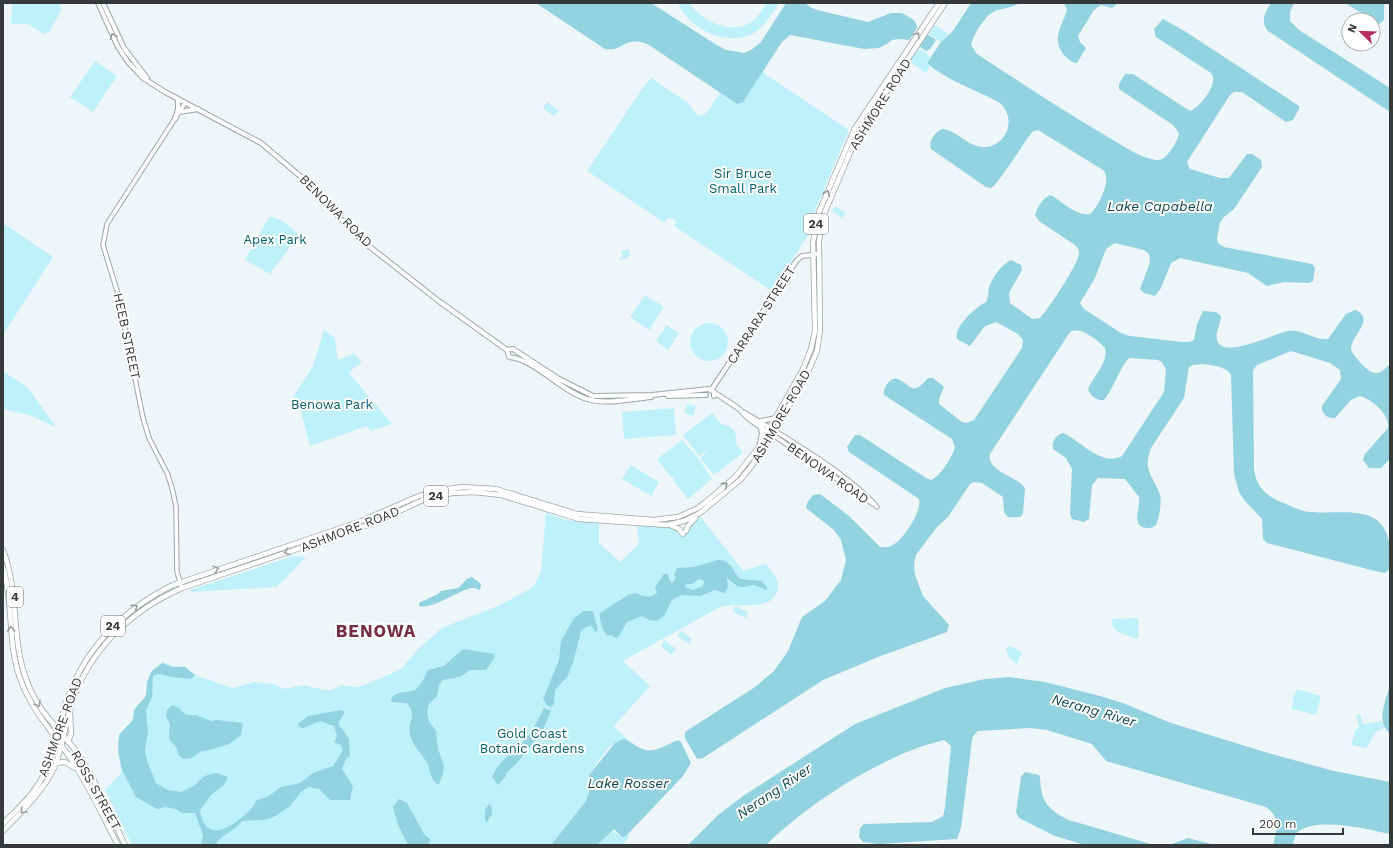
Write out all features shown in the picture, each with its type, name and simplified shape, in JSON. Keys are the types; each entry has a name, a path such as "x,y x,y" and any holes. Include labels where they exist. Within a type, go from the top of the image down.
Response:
{"main road":[{"name":"BENOWA ROAD","path":"98,3 116,43 128,62 143,78 185,103 261,143 310,184 350,229 370,247 452,312 507,350"},
{"name":"BENOWA ROAD","path":"103,3 128,54 156,86"},
{"name":"ASHMORE ROAD","path":"928,24 939,3"},
{"name":"ASHMORE ROAD","path":"3,824 39,783 50,760 72,687 84,664 97,645 130,611 158,592 179,582 359,522 419,496 448,489 470,487 496,489 577,514 654,520 672,518 690,512 706,502 735,477 772,431 777,418 803,369 812,345 816,321 813,255 814,238 819,212 845,149 856,128 928,24 945,3"},
{"name":"ASHMORE ROAD","path":"3,831 38,793 56,763 62,746 70,707 87,669 108,640 134,616 150,604 182,588 371,524 423,500 452,493 474,492 501,495 579,518 667,525 680,523 700,512 740,480 808,372 817,351 820,321 819,237 822,220 851,149 912,48"},
{"path":"175,119 178,109 178,99"},
{"path":"179,112 198,109"},
{"name":"CARRARA STREET","path":"714,393 797,260 802,256 819,254"},
{"path":"510,348 559,379 593,396 617,397 706,390 714,393 710,398 706,395 594,401 572,392 523,360 508,356 507,350 510,348"},
{"path":"513,357 515,351"},
{"path":"706,390 706,395"},
{"name":"BENOWA ROAD","path":"714,393 772,431"},
{"path":"759,447 762,433 760,424 777,418"},
{"path":"667,525 674,526 685,533 688,526 700,512"},
{"name":"4","path":"3,550 8,563 15,596 17,645 23,672 39,707 63,737"},
{"name":"4","path":"3,567 9,598 12,648 18,674 36,712 62,746"},
{"path":"68,742 71,733 70,707"},
{"name":"ROSS STREET","path":"63,737 85,765 125,845"},
{"name":"ROSS STREET","path":"62,746 78,771 118,845"},
{"path":"56,763 66,762 78,771"}],"street":[{"name":"HEEB STREET","path":"182,588 177,572 176,507 173,492 168,477 146,429 118,294 103,245 107,224 185,103"},
{"name":"BENOWA ROAD","path":"772,431 853,485 870,498 877,507 772,431"}],"green space":[{"path":"12,3 59,3 62,9 49,32 44,34 28,24 11,24"},
{"path":"678,3 689,3 702,16 719,25 737,27 746,25 754,20 767,3 779,3 767,21 758,30 748,36 724,38 702,29 692,22"},
{"path":"935,25 948,34 941,42 929,34"},
{"path":"918,49 925,52 930,57 927,63 930,66 926,73 910,62"},
{"path":"95,61 117,76 93,112 70,97"},
{"name":"Sir Bruce Small Park","path":"762,72 849,130 816,208 809,234 772,291 674,226 676,222 674,219 666,219 665,223 587,171 646,83 651,78 688,103 695,113 700,116 706,113 720,93 735,103 741,103"},
{"path":"547,102 559,111 554,116 543,108"},
{"path":"835,206 845,213 842,218 832,211"},
{"name":"Apex Park","path":"269,217 281,220 299,235 270,274 245,260"},
{"path":"3,223 53,257 3,335"},
{"path":"629,249 630,256 619,260 623,256 621,251"},
{"path":"645,295 664,307 649,330 630,317"},
{"path":"709,323 719,326 725,332 728,342 725,352 719,358 709,361 699,358 693,352 690,342 693,332 699,326"},
{"path":"666,325 679,333 675,339 666,333 675,340 668,350 656,341 662,332 664,332 663,331"},
{"name":"Benowa Park","path":"324,330 335,338 338,360 354,353 362,363 349,373 392,424 371,431 367,426 310,446 300,408 293,397 313,366"},
{"path":"3,371 28,388 56,427 29,415 3,409"},
{"path":"687,404 696,406 693,416 684,413"},
{"path":"674,408 676,435 624,439 622,412"},
{"path":"712,413 721,424 728,426 733,430 736,436 736,444 743,453 714,475 700,458 710,448 699,456 683,435"},
{"path":"682,440 699,459 712,479 688,499 673,480 675,478 674,476 672,478 657,459"},
{"path":"631,465 659,482 651,496 622,479"},
{"name":"Gold Coast Botanic Gardens","path":"546,513 567,520 599,523 599,543 620,562 639,544 637,528 641,525 672,527 672,530 685,529 701,517 743,571 765,564 774,575 778,584 775,596 769,601 754,605 720,607 623,661 650,686 614,726 628,740 622,740 616,743 601,758 589,775 592,787 586,801 551,845 132,845 105,790 122,772 118,755 119,734 132,721 135,708 144,699 147,691 147,683 152,670 163,662 173,666 187,668 195,675 233,688 255,682 273,684 285,689 303,685 325,690 332,690 341,685 359,687 391,674 403,667 419,648 442,628 500,605 533,587 541,572"},
{"path":"293,556 306,557 277,587 188,592 193,589"},
{"path":"735,606 748,612 746,618 733,612"},
{"path":"1138,618 1139,637 1136,639 1116,631 1117,630 1113,628 1112,619"},
{"path":"681,631 692,639 689,644 677,636"},
{"path":"664,640 676,649 671,655 661,646"},
{"path":"1010,646 1022,652 1017,664 1008,655 1007,647"},
{"path":"1297,689 1321,696 1316,715 1292,709 1293,698"},
{"path":"1360,714 1363,724 1382,721 1384,728 1376,732 1366,748 1351,745 1355,731 1359,727 1356,715"},
{"path":"612,830 619,835 626,836 631,833 623,845 597,845"}],"water":[{"path":"536,3 651,3 726,50 744,53 751,50 761,42 786,3 805,3 817,10 868,22 891,13 902,13 914,20 918,28 936,40 930,49 926,51 910,40 901,39 892,40 879,48 864,49 790,35 782,42 743,102 737,104 649,45 641,42 629,42 616,49 605,49"},
{"name":"Lake Capabella","path":"971,3 1019,3 995,11 987,17 972,41 971,45 977,54 1125,148 1145,157 1158,160 1165,157 1174,145 1179,133 1173,125 1119,89 1119,84 1125,74 1133,74 1190,111 1199,105 1208,94 1213,82 1211,73 1156,37 1154,29 1163,19 1186,32 1299,106 1293,120 1286,122 1242,92 1234,92 1230,95 1187,162 1190,169 1220,178 1229,178 1247,154 1252,154 1261,160 1262,167 1234,209 1220,222 1217,238 1218,243 1224,247 1312,264 1315,268 1313,281 1309,283 1284,282 1267,286 1248,273 1180,258 1171,263 1161,288 1155,296 1144,293 1140,289 1150,262 1149,254 1144,250 1115,243 1106,249 1095,278 1080,303 1084,309 1121,333 1130,336 1182,342 1194,340 1197,324 1203,311 1216,312 1221,316 1217,340 1221,346 1229,348 1250,344 1289,331 1328,339 1346,314 1355,310 1361,314 1364,318 1363,323 1354,339 1351,350 1355,357 1373,373 1381,372 1390,364 1390,459 1381,468 1369,468 1363,460 1365,454 1388,428 1386,418 1379,408 1370,400 1360,396 1351,400 1335,418 1328,417 1324,414 1322,406 1341,379 1340,370 1330,363 1291,351 1257,365 1253,370 1254,469 1257,481 1263,490 1278,501 1303,511 1347,512 1374,518 1380,523 1387,534 1390,551 1390,569 1385,573 1379,572 1267,543 1263,539 1262,519 1245,501 1239,492 1234,474 1231,375 1224,369 1212,365 1198,364 1189,367 1184,398 1151,448 1148,467 1161,499 1156,525 1151,528 1146,528 1138,523 1137,516 1139,497 1125,479 1098,478 1092,485 1089,519 1084,522 1072,519 1070,514 1072,469 1066,458 1053,449 1055,439 1058,435 1063,433 1070,436 1091,451 1106,458 1122,456 1164,392 1166,369 1162,362 1158,360 1130,358 1124,365 1104,400 1096,399 1090,394 1088,389 1103,364 1106,353 1105,348 1098,341 1084,332 1070,332 990,454 990,460 997,469 1016,480 1025,488 1023,514 1020,517 1008,517 1004,512 1003,497 982,483 974,482 970,484 948,517 936,528 916,555 914,564 915,575 923,596 949,625 947,632 878,657 823,680 703,758 697,759 685,738 685,732 755,687 774,671 788,651 802,617 825,601 841,580 846,560 841,540 834,530 806,508 807,503 813,495 820,494 849,516 880,547 890,547 897,542 907,531 915,517 918,510 919,499 849,452 847,447 855,435 860,435 931,480 939,475 946,466 955,447 952,439 884,395 884,390 887,384 896,378 910,387 916,388 923,384 928,378 933,378 944,387 939,399 939,404 962,422 966,423 974,420 1022,348 1023,340 1018,334 996,322 985,326 970,346 957,339 958,329 971,313 986,302 989,287 993,279 1001,268 1011,260 1021,265 1022,270 1009,293 1010,303 1032,319 1040,318 1069,276 1079,253 1075,245 1039,221 1035,215 1037,209 1043,200 1051,195 1074,211 1090,214 1097,206 1103,193 1106,174 1103,170 1038,130 1032,132 1005,172 991,188 986,187 931,149 931,140 937,132 942,129 948,130 975,145 987,147 994,145 1001,140 1008,128 1009,123 1006,110 1000,103 945,76 927,63 941,42 953,31"},
{"path":"1064,3 1118,3 1112,8 1101,5 1094,10 1078,36 1080,42 1086,48 1077,63 1072,62 1064,55 1058,43 1060,27 1067,10"},
{"path":"1271,3 1294,3 1290,12 1290,21 1299,30 1390,88 1390,112 1268,31 1264,24 1264,17"},
{"path":"1345,3 1384,3 1384,20 1381,22 1381,12 1360,12"},
{"path":"722,560 731,566 740,579 762,581 767,587 767,590 754,585 743,587 737,586 727,578 728,587 725,593 715,590 700,596 681,595 672,600 664,616 660,619 656,621 649,620 642,616 627,622 619,636 616,638 606,634 601,622 600,613 628,595 635,593 652,596 657,593 655,587 664,574 668,574 672,583 676,578 674,575 677,568 694,567","holes":["699,579 704,581 703,586 693,590 685,587 686,584 692,584"]},
{"path":"472,577 481,584 480,590 469,588 433,605 419,606 419,603 441,591 458,588 467,579"},
{"path":"584,611 593,611 598,630 596,632 591,626 586,627 581,631 573,663 567,677 555,690 554,704 551,707 547,705 543,699 559,660 561,641 574,618"},
{"path":"463,649 494,654 495,657 486,670 470,670 460,677 443,680 439,685 437,696 429,704 427,713 429,721 436,731 438,749 444,765 443,774 439,784 437,784 432,777 426,761 411,739 409,730 412,712 410,708 407,703 392,702 391,699 396,694 416,689 422,682 428,670 444,666"},
{"path":"162,663 172,667 185,667 195,675 191,679 159,674 153,676 152,697 146,711 148,732 145,751 147,761 156,783 168,790 181,792 194,786 203,777 210,774 216,773 228,777 224,785 211,795 200,810 203,821 208,828 215,830 230,826 246,814 257,800 267,797 281,787 300,783 313,773 333,766 343,750 340,744 334,743 337,736 334,726 320,721 303,728 299,727 298,724 308,716 341,710 345,712 338,723 349,739 350,756 346,759 342,769 353,786 350,800 330,800 319,789 308,787 301,792 290,806 274,817 264,820 242,821 221,838 215,845 201,845 203,835 195,813 182,813 176,809 165,807 157,809 136,797 122,770 118,749 119,735 133,720 134,710 146,696 147,682 151,672"},
{"name":"Nerang River","path":"1009,677 1045,682 1100,696 1123,703 1171,723 1268,753 1334,771 1390,782 1390,834 1344,825 1319,825 1308,827 1299,831 1293,845 1273,845 1277,824 1274,815 1266,807 1106,761 1092,744 1047,730 1030,728 978,731 973,736 961,828 957,839 879,844 863,842 859,837 860,828 864,824 932,822 943,816 951,746 944,740 897,756 849,782 825,797 766,845 688,845 718,815 743,796 855,724 945,688 985,679"},
{"path":"1390,685 1390,733 1383,723 1382,717 1384,704"},
{"path":"172,705 179,708 186,715 196,715 211,721 218,720 243,723 241,735 229,744 202,751 191,758 184,759 179,756 176,747 169,739 170,725 166,716 167,710"},
{"path":"544,708 551,711 541,734 516,764 506,773 506,776 498,785 492,777 495,771 502,761 528,736"},
{"name":"Lake Rosser","path":"623,739 628,740 645,750 655,750 678,740 681,742 691,763 683,776 626,836 622,837 614,829 597,845 551,845 586,801 591,787 589,775 615,743"},
{"path":"1025,772 1039,775 1042,794 1047,804 1054,811 1069,820 1154,845 1085,845 1055,836 1019,818 1016,812 1021,777"},
{"path":"399,799 407,803 424,834 431,840 427,845 408,845 398,825 393,807"},
{"path":"489,804 492,807 492,814 487,822 485,820 485,810"},
{"path":"1188,838 1215,845 1169,845"}],"pier":[{"path":"919,25 929,33 918,49 908,42"}],"district":[{"name":"BENOWA","path":"376,631"}]}
